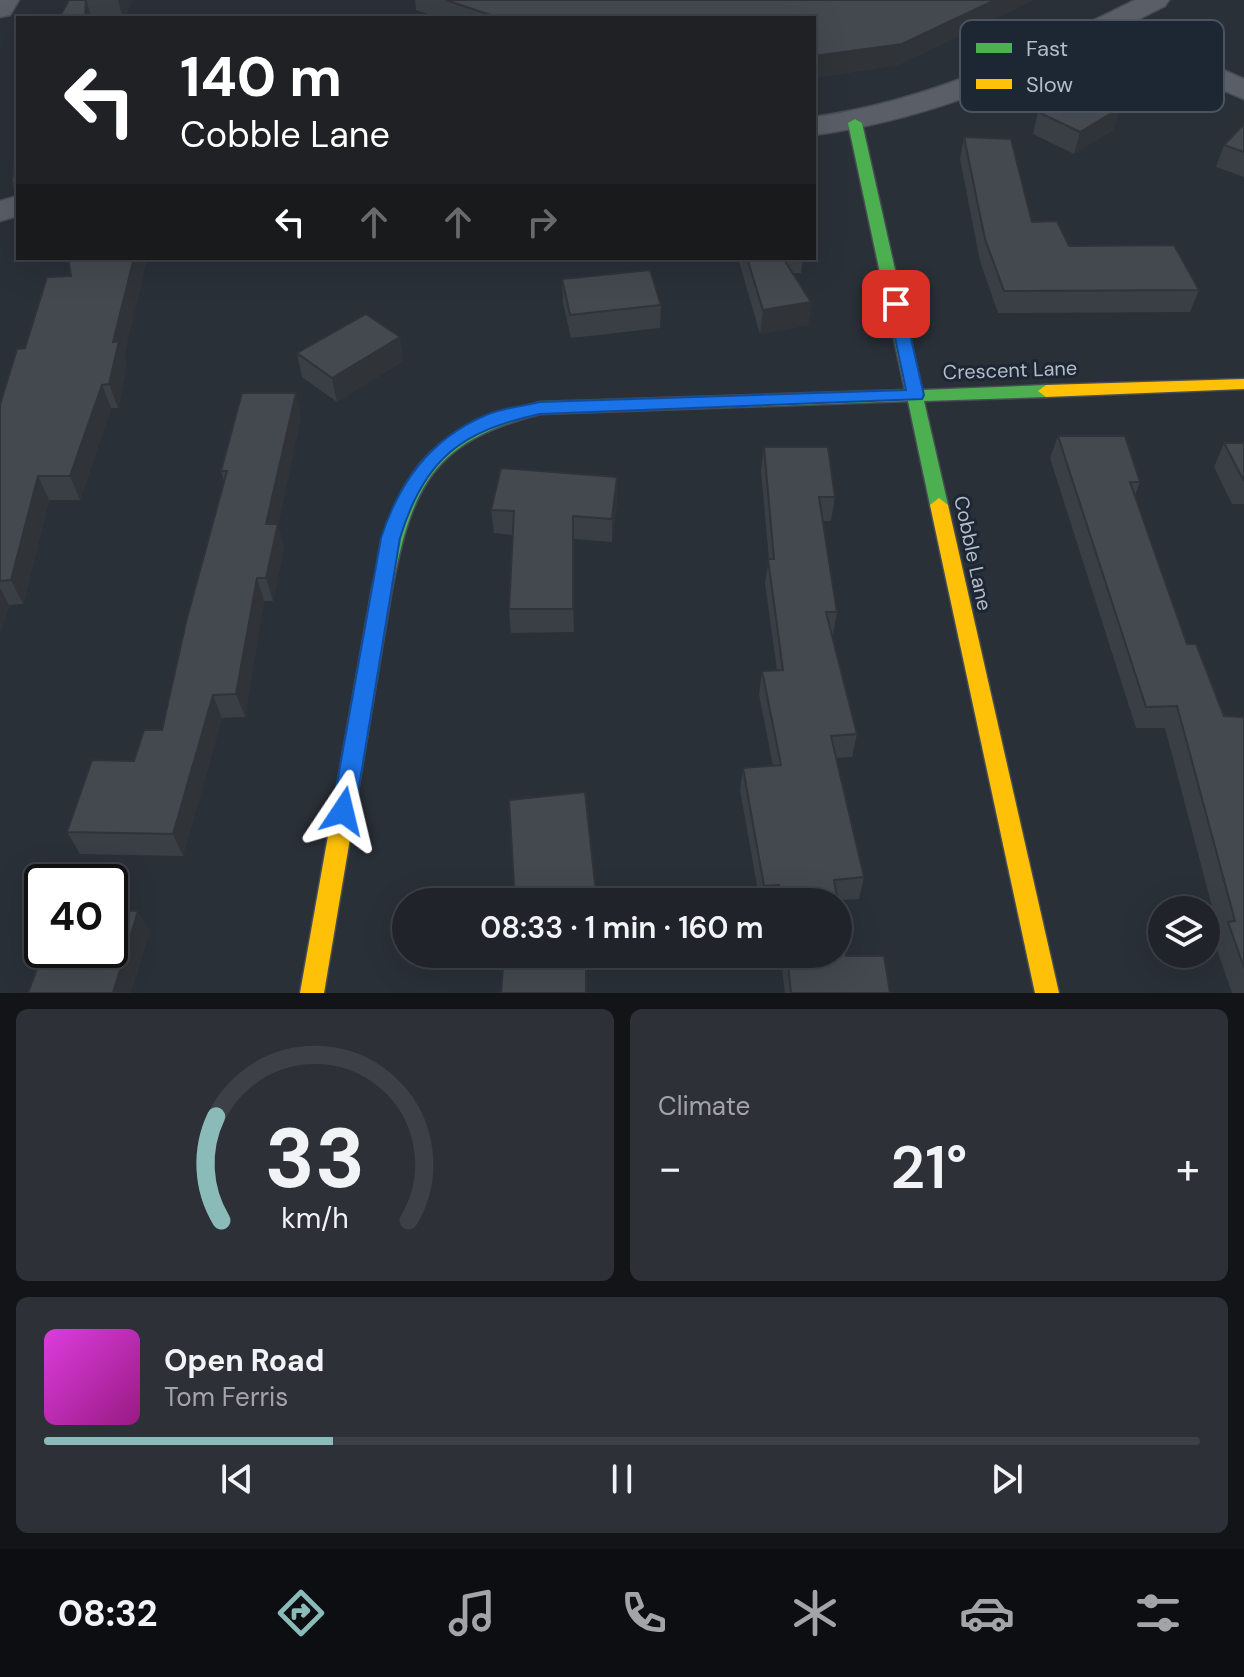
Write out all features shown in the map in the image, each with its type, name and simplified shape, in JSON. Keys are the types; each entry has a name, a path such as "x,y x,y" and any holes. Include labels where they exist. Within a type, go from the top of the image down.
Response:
{"street":[{"path":"0,9 6,0"},
{"path":"1117,20 1156,0"},
{"path":"1224,81 1244,90"},
{"path":"816,126 855,123 960,91"},
{"name":"Cobble Lane","path":"855,123 1047,993"},
{"name":"Crescent Lane","path":"312,993 391,538 401,504 430,460 457,438 493,418 540,408 1244,384"}],"building":[{"path":"69,0 86,0 85,16 60,16"},
{"path":"446,0 995,0 902,44 816,56 816,16 493,16"},
{"path":"1038,112 1113,112 1080,132"},
{"path":"1244,124 1244,152 1224,145"},
{"path":"964,137 1011,139 1032,222 1057,221 1069,246 1174,245 1199,290 1004,291 985,239"},
{"path":"16,146 16,184 12,183"},
{"path":"68,260 134,260 113,342 119,341 109,384 102,385 70,476 38,476 11,580 0,581 0,405 17,349 25,348 47,277 71,276"},
{"path":"748,260 784,260 811,302 763,310"},
{"path":"650,270 661,305 570,315 562,279"},
{"path":"366,314 400,337 332,378 297,353"},
{"path":"242,393 296,393 266,524 278,524 266,578 257,578 236,694 213,695 173,834 67,832 92,760 134,761 144,730 162,730 187,618 227,471 221,471"},
{"path":"1058,436 1125,436 1140,482 1130,482 1187,644 1196,644 1224,716 1244,717 1244,968 1228,922 1235,921 1177,706 1146,707"},
{"path":"1224,443 1244,443 1244,481"},
{"path":"764,447 828,447 835,497 819,497 837,612 826,612 857,734 831,736 864,877 834,880 835,888 764,886 743,768 781,765 762,671 783,670 768,559 774,559"},
{"path":"501,468 617,477 612,519 573,516 573,609 509,609 514,511 491,510"},
{"path":"585,792 595,888 514,888 509,800"},
{"path":"128,911 138,911 128,944"},
{"path":"852,956 884,956 890,993 791,993 788,968 852,968"},
{"path":"37,968 121,968 113,993 28,993"},
{"path":"503,968 586,968 586,993 501,993"}],"traffic: fast":[{"path":"855,123 939,505"},
{"path":"382,589 399,520 426,467 446,447 471,431 502,418 540,408 1046,391"}],"traffic: slow":[{"path":"1046,391 1244,384"},
{"path":"939,505 1047,993"},
{"path":"312,993 382,589"}],"route":[{"path":"343,811 391,538 401,504 430,460 457,438 493,418 540,408 916,395 896,304"}]}
